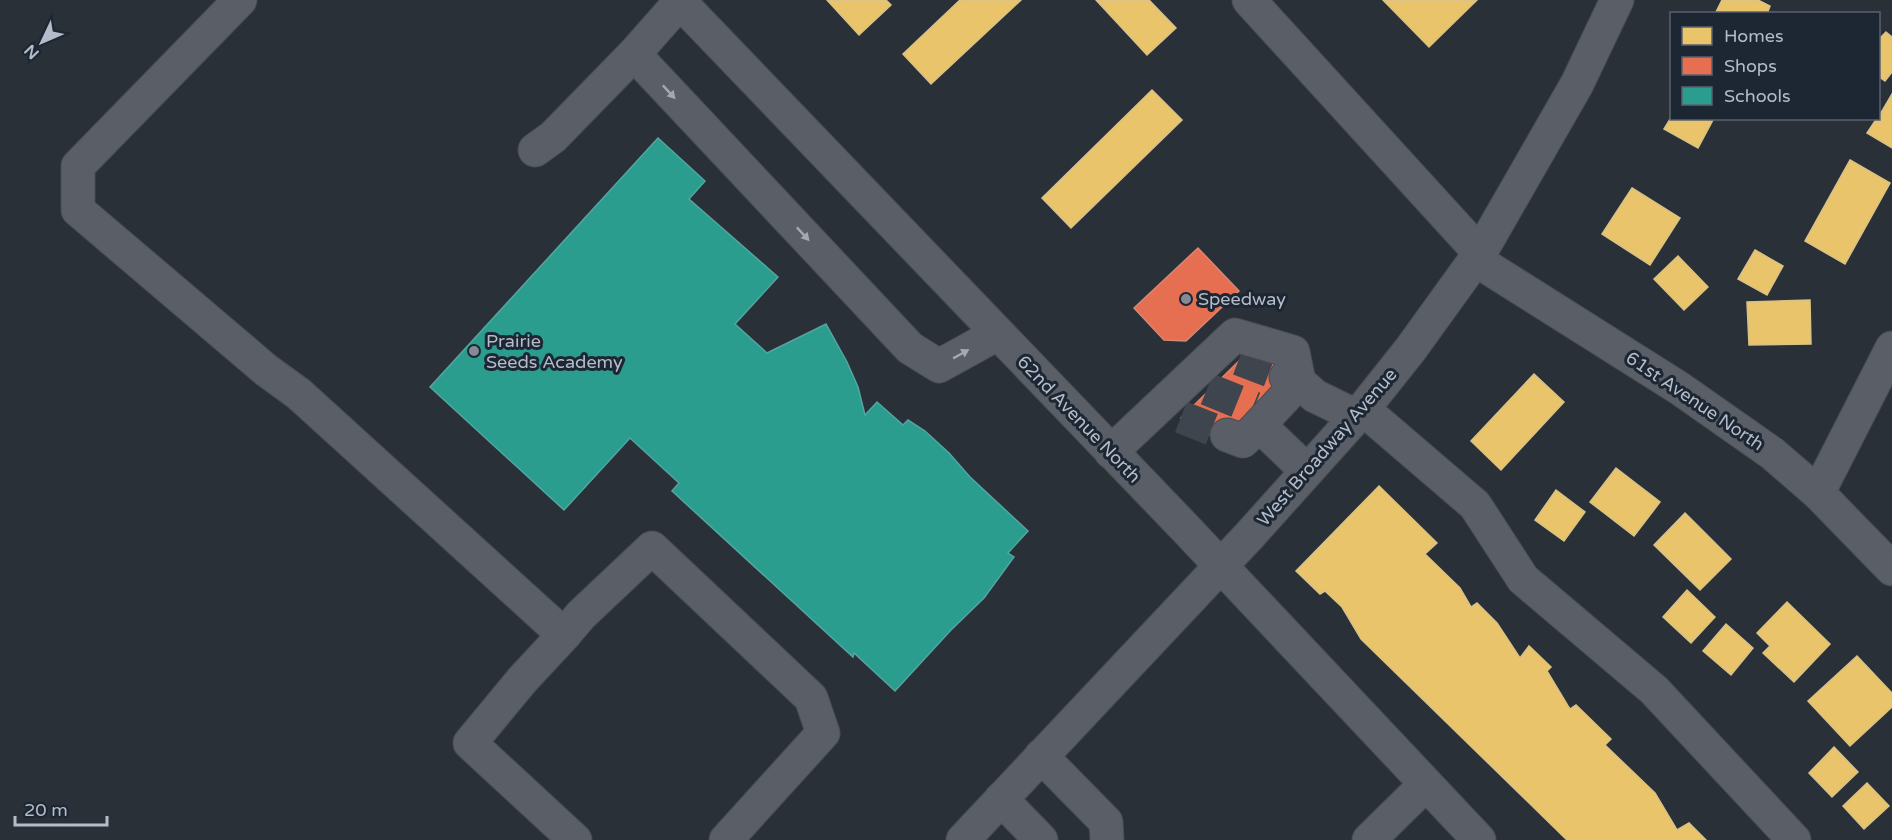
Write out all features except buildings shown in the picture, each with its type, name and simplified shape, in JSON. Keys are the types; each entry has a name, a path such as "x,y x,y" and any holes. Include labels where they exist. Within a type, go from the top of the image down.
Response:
{"street":[{"path":"240,0 78,166 78,210 266,370 299,394 564,635"},
{"name":"61st Avenue North","path":"1249,0 1478,257 1680,388 1773,454 1818,493 1892,569"},
{"name":"West Broadway Avenue","path":"963,840 1307,471 1410,350 1478,257 1577,84 1617,0"},
{"path":"535,150 554,137 634,54 679,1"},
{"name":"62nd Avenue North","path":"679,1 1479,840"},
{"path":"634,54 910,348 939,366 997,334"},
{"path":"1111,452 1169,413 1229,355 1235,335 1293,352 1292,379 1261,415 1243,441 1227,435"},
{"path":"1818,493 1892,348"},
{"path":"1292,379 1315,396 1359,412 1475,506 1523,579 1654,690 1794,840"},
{"path":"1261,415 1307,471"},
{"path":"575,840 470,743 523,679 581,615 652,548 811,698 824,733 726,840"},
{"path":"1041,756 1106,822 1107,840"},
{"path":"1369,840 1426,784"},
{"path":"1001,799 1041,840"}],"tunnel":[{"path":"1239,359 1286,377"},
{"path":"1207,389 1254,408"},
{"path":"1181,417 1227,435"}],"place":[{"name":"Speedway","path":"1186,299"},
{"name":"Prairie Seeds Academy","path":"474,351"}]}
